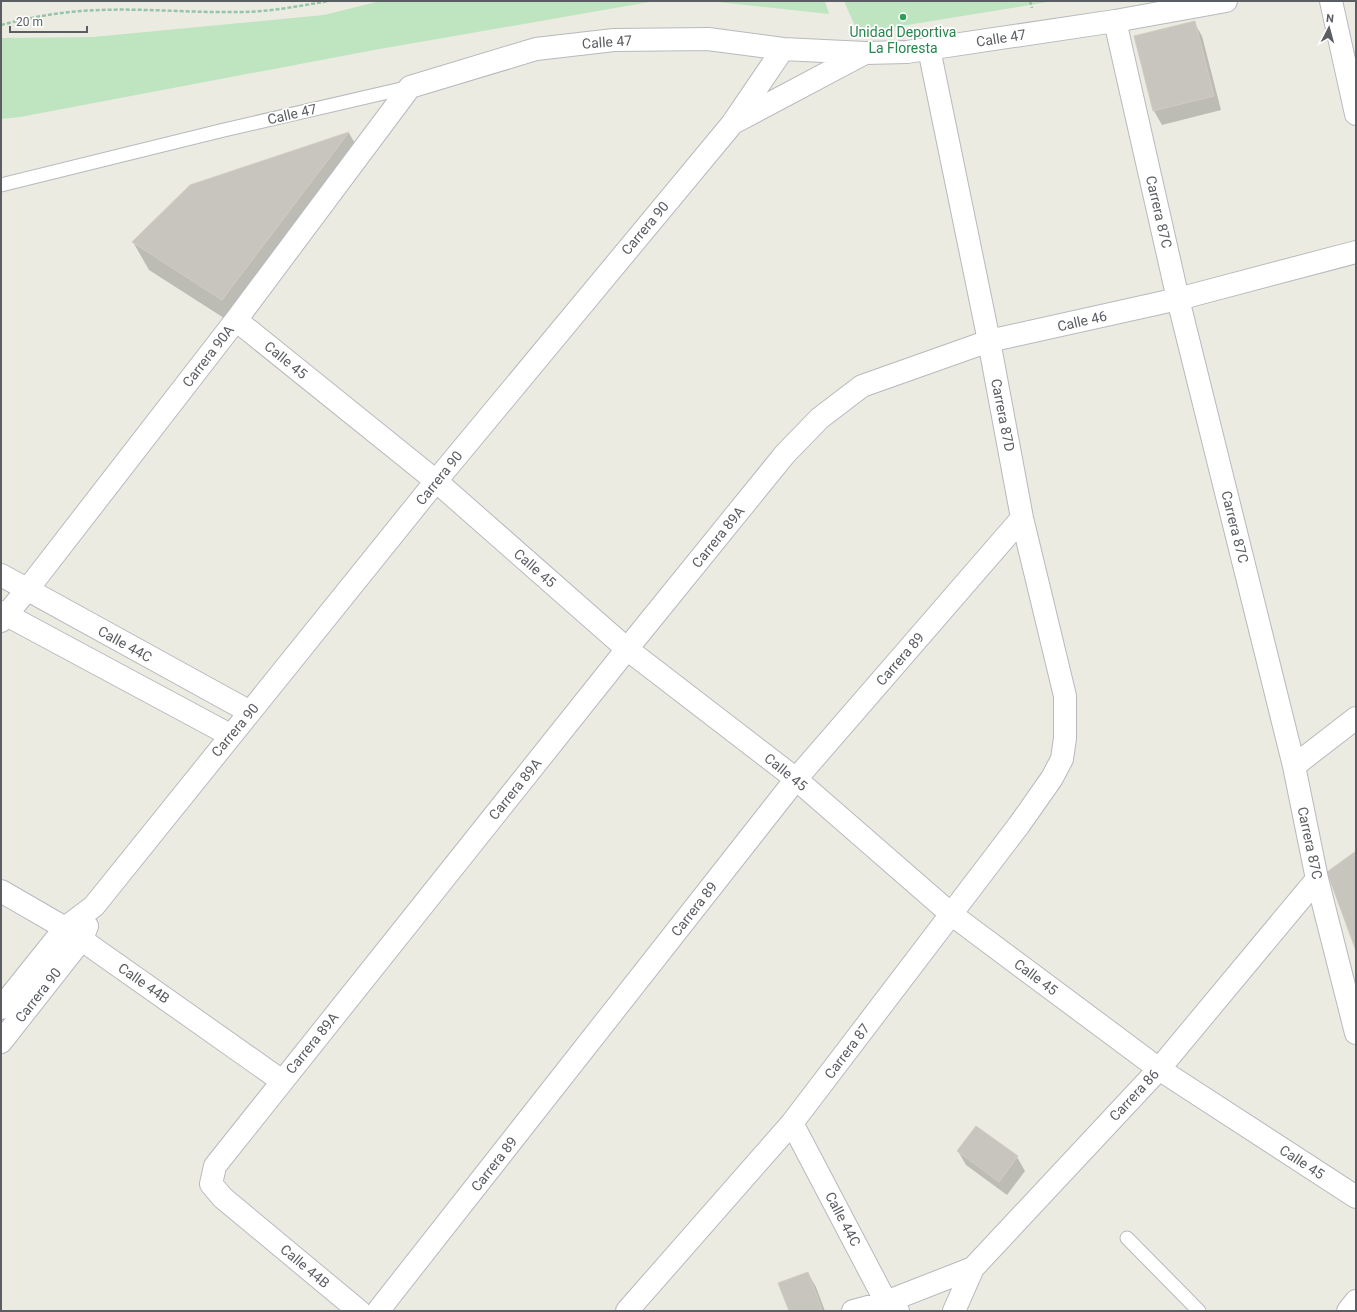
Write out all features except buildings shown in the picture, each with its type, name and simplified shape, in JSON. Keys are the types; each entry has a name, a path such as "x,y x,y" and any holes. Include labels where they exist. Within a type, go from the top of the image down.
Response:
{"street":[{"name":"Calle 47","path":"410,87 536,49 614,40 708,39 783,49 865,54 907,52 1115,21 1226,1"},
{"path":"1331,1 1356,114"},
{"name":"Carrera 87C","path":"1115,21 1178,299 1294,766 1317,879 1356,1033"},
{"name":"Carrera 90","path":"1,1042 74,933 94,906 230,735 436,481 732,124 783,49"},
{"name":"Carrera 87D","path":"929,49 989,342 1022,518 1065,696 1066,738 1062,759 1052,778"},
{"path":"732,124 865,54"},
{"name":"Carrera 90A","path":"3,616 27,590 236,320 410,87"},
{"name":"Calle 46","path":"820,418 862,386 989,342 1178,299 1356,252"},
{"name":"Calle 45","path":"236,320 436,481 627,649 796,779 951,914 1159,1069 1356,1197"},
{"name":"Carrera 89A","path":"215,1166 627,649 785,454 820,418"},
{"name":"Carrera 89","path":"378,1311 796,779 1022,518"},
{"name":"Calle 44C","path":"1,575 250,712"},
{"path":"3,616 230,735"},
{"path":"1294,766 1356,718"},
{"name":"Carrera 87","path":"627,1311 792,1123 1019,825 1052,778"},
{"name":"Carrera 86","path":"954,1311 973,1268 1159,1069 1317,879"},
{"name":"Calle 44B","path":"1,891 74,933 282,1081"},
{"name":"Carrera 90","path":"1,1008 74,933"},
{"name":"Calle 44C","path":"792,1123 892,1306"},
{"name":"Calle 44B","path":"215,1166 212,1184 223,1198 359,1311"},
{"path":"853,1311 892,1306 973,1268"},
{"path":"1348,1311 1356,1301"}],"lane":[{"name":"Calle 47","path":"1,185 224,130 410,87"},
{"path":"1127,1238 1199,1311"}],"path":[{"path":"1,25 47,15 82,11 239,12 282,9 329,1"}],"green space":[{"path":"380,1 655,1 374,50 20,117 1,119 1,38 93,37 324,15"},
{"path":"708,1 825,1 829,14"},
{"name":"Unidad Deportiva La Floresta","path":"844,1 1054,1 858,33"}],"place":[{"name":"Unidad Deportiva La Floresta","path":"903,17"}]}
